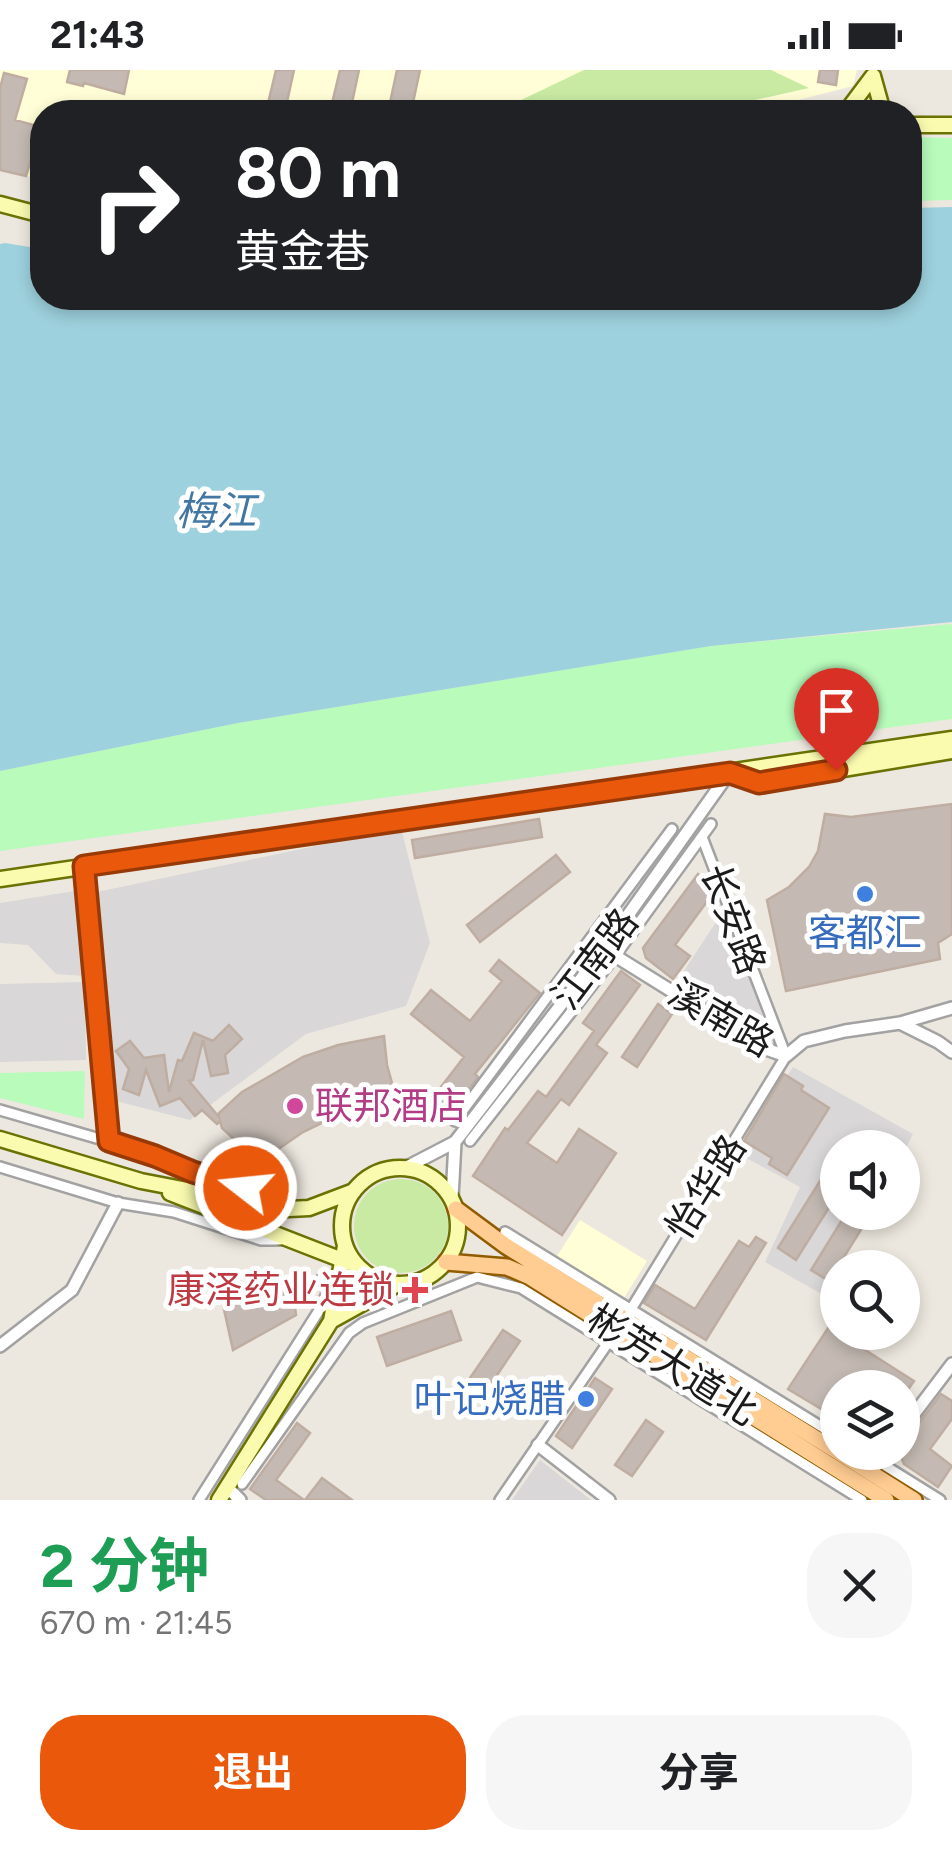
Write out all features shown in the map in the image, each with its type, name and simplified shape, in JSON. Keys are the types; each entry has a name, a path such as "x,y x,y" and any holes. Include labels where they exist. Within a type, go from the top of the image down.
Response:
{"main road":[{"path":"855,100 875,73"},
{"path":"875,73 881,100"},
{"path":"922,125 952,125"},
{"path":"0,204 30,211"},
{"path":"0,879 952,739"},
{"path":"730,773 759,783 952,751"},
{"path":"0,1138 142,1181 288,1240 348,1257 375,1279 397,1284 419,1281 446,1262 458,1231 454,1204 437,1180 405,1168 382,1170 354,1191 347,1201 342,1224 348,1257 331,1320 230,1491"},
{"path":"142,1181 269,1210 310,1208 354,1191"},
{"name":"彬芳大道北","path":"454,1204 506,1246 620,1325 886,1500"},
{"name":"彬芳大道北","path":"446,1262 508,1267 528,1276 820,1442"},
{"path":"331,1320 397,1284"},
{"name":"彬芳大道北","path":"886,1470 914,1500"}],"street":[{"name":"江南路","path":"405,1168 455,1142 610,953 730,773"},
{"path":"470,1141 711,824"},
{"path":"454,1121 672,828"},
{"name":"长安路","path":"702,837 786,1056"},
{"path":"84,866 109,1141"},
{"name":"溪南路","path":"610,953 763,1048 786,1056 804,1041 900,1023 952,1008"},
{"path":"900,1023 952,1052"},
{"name":"怡华路","path":"500,1500 620,1325 786,1056"},
{"path":"0,1110 273,1195 292,1210"},
{"path":"454,1204 455,1142"},
{"path":"0,1167 118,1203 174,1212 261,1240 288,1240"},
{"path":"0,1346 72,1290 118,1203"},
{"path":"504,1232 620,1325 862,1500"},
{"path":"240,1500 230,1491 349,1333 363,1323 478,1277 521,1288 620,1325 820,1428"},
{"path":"199,1500 318,1312 328,1292 320,1280"},
{"path":"920,1406 952,1364"},
{"path":"538,1445 609,1500"},
{"path":"891,1470 940,1500"}],"shaded area":[{"path":"0,70 857,70 853,86 798,100 30,100 30,124 0,116"},
{"path":"401,828 430,943 406,1006 306,1034 190,1120 112,1100 97,892"},
{"path":"75,891 85,976 56,974 28,945 0,943 0,903"},
{"path":"720,916 730,925 768,1031 762,1043 674,986"},
{"path":"85,982 86,1060 0,1062 0,984"},
{"path":"793,1067 906,1130 820,1130 820,1230 861,1230 849,1250 820,1250 820,1293 765,1262 800,1187 737,1153"},
{"path":"580,1220 647,1261 624,1298 557,1256"},
{"path":"540,1460 591,1500 512,1500"}],"green space":[{"path":"584,70 771,70 809,88 756,100 521,100"},
{"path":"922,137 952,138 952,200 922,201"},
{"path":"952,624 952,719 0,851 0,771 238,723 711,646"},
{"path":"85,1071 84,1119 0,1098 0,1073"},
{"path":"401,1179 419,1183 434,1193 444,1208 448,1226 444,1244 434,1259 419,1269 401,1273 383,1269 368,1259 358,1244 354,1226 358,1208 368,1193 383,1183"}],"water":[{"name":"梅江","path":"952,207 952,622 711,646 238,723 0,771 0,244 30,247 30,310 922,310 922,208"}],"building":[{"path":"70,70 129,70 124,94 67,82"},
{"path":"276,70 294,70 287,100 269,100"},
{"path":"340,70 359,70 353,100 333,100"},
{"path":"397,70 420,70 414,100 391,100"},
{"path":"820,70 838,70 836,85 818,82"},
{"path":"4,73 27,79 15,120 30,124 26,176 0,170 0,88"},
{"name":"客都汇","path":"952,804 952,934 938,943 940,959 786,991 767,900 789,887 809,867 818,851 825,814 851,817"},
{"path":"539,819 542,837 415,858 412,840"},
{"path":"556,855 570,872 480,942 467,925"},
{"path":"698,874 711,884 714,892 675,945 690,956 673,979 646,958 643,948"},
{"path":"499,960 540,993 475,1074 478,1077 446,1123 428,1103 432,1092 437,1092 464,1057 411,1014 431,990 470,1021 502,981 490,971"},
{"path":"621,971 640,985 596,1045 607,1053 569,1105 561,1099 527,1143 557,1163 579,1129 616,1153 562,1235 473,1176 505,1128 508,1130 538,1091 546,1097 594,1031 583,1023"},
{"path":"658,1004 672,1014 637,1067 622,1057"},
{"name":"联邦酒店","path":"229,1025 242,1039 225,1055 228,1073 211,1076 203,1040 193,1080 189,1081 219,1117 242,1092 303,1057 384,1036 395,1094 332,1118 274,1152 281,1165 275,1178 261,1177 259,1183 247,1179 252,1165 236,1163 247,1151 222,1128 220,1121 217,1124 202,1110 195,1116 180,1098 160,1106 146,1070 139,1095 123,1089 129,1069 116,1051 130,1041 144,1058 164,1055 169,1092 178,1060 182,1061 194,1033 213,1041"},
{"path":"784,1074 829,1108 787,1175 769,1164 772,1158 744,1141"},
{"path":"820,1181 820,1222 796,1260 778,1248"},
{"path":"836,1230 861,1230 848,1250 823,1250"},
{"path":"756,1237 766,1243 706,1340 644,1303 655,1285 695,1309 739,1241 749,1247"},
{"path":"820,1256 820,1276 811,1270"},
{"path":"260,1275 292,1285 296,1315 233,1350 221,1296 245,1291"},
{"path":"451,1311 461,1340 387,1366 377,1337"},
{"path":"503,1330 520,1341 487,1390 470,1378"},
{"path":"820,1340 820,1350 865,1350 897,1370 820,1370 820,1408 788,1389"},
{"path":"595,1378 612,1389 572,1448 556,1436"},
{"path":"941,1394 952,1401 952,1419 930,1449 952,1466 938,1487 913,1470 920,1470 920,1422"},
{"path":"646,1420 663,1432 632,1476 615,1465"},
{"path":"297,1423 310,1433 276,1480 304,1500 266,1500 250,1489"},
{"path":"322,1478 352,1500 305,1500"}],"place":[{"name":"客都汇","path":"865,894"},
{"name":"联邦酒店","path":"295,1106"},
{"name":"康泽药业连锁","path":"415,1290"},
{"name":"叶记烧腊","path":"586,1399"}],"route":[{"path":"246,1188 109,1141 84,866 730,773 759,783 836,770"}]}
